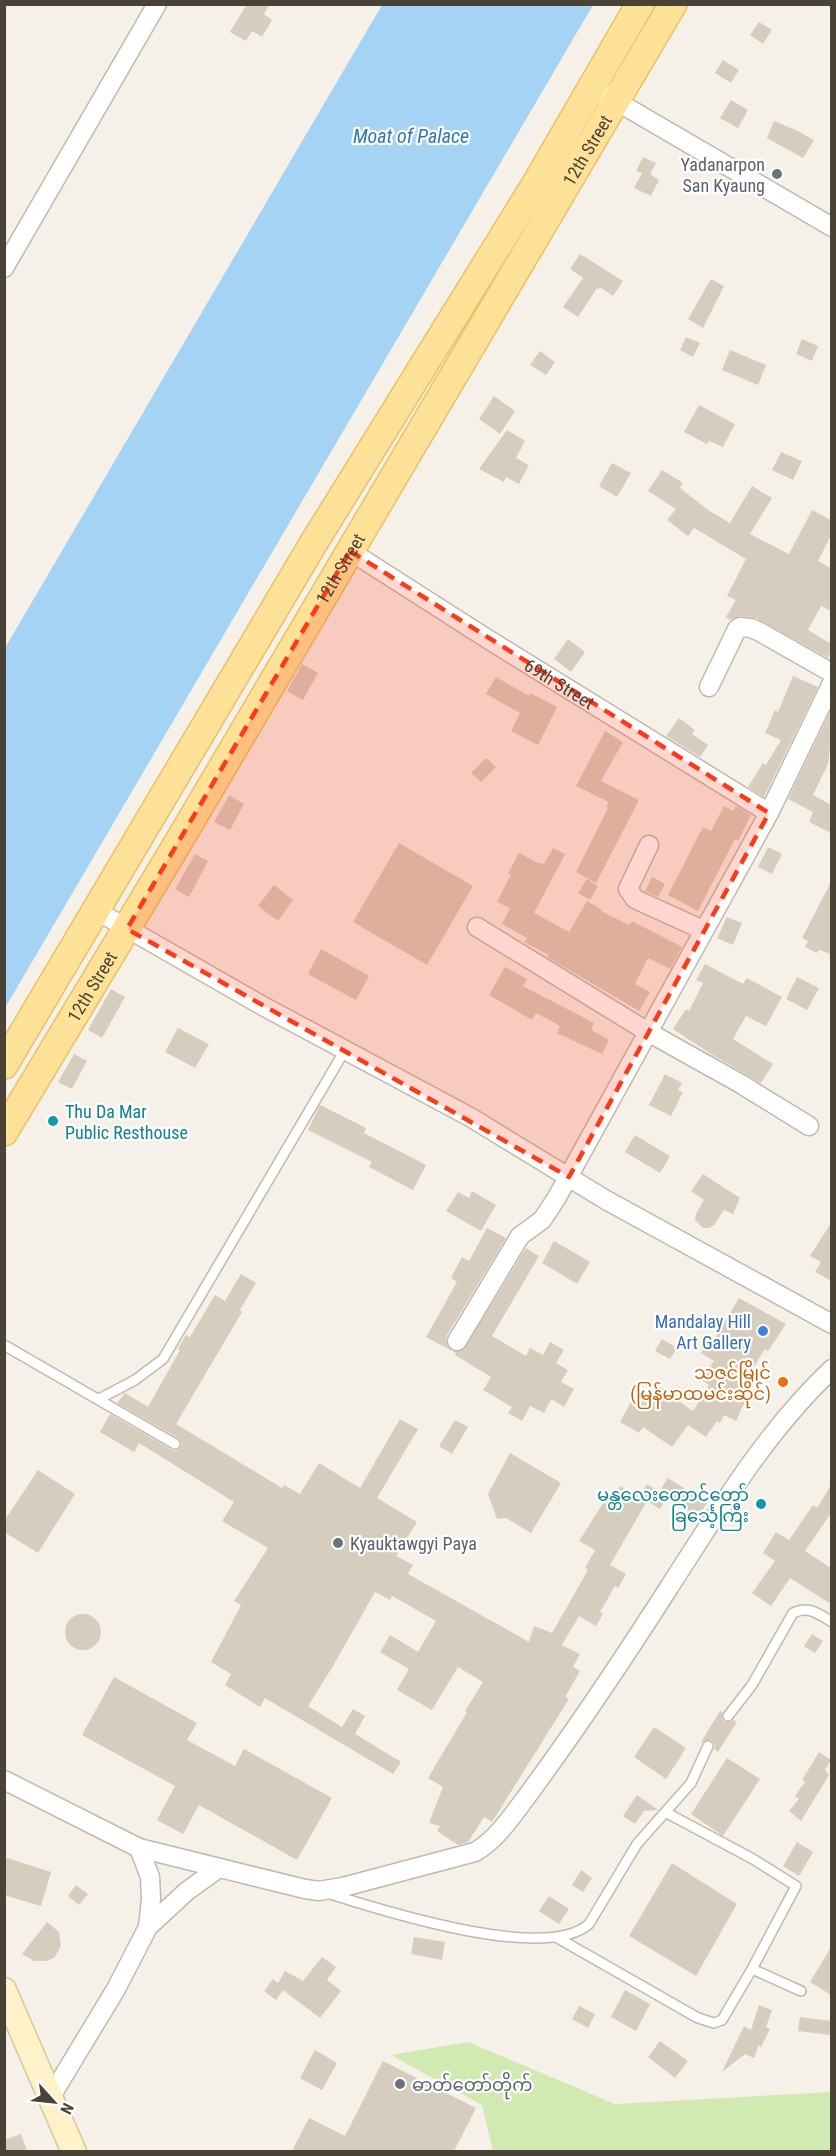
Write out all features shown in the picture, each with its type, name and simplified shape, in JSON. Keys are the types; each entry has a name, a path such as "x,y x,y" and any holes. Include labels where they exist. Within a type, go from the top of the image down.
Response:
{"main road":[{"name":"12th Street","path":"4,1132 127,929 350,551 603,94 640,4"},
{"name":"12th Street","path":"4,1065 313,544 522,206 603,94 673,4"},
{"path":"4,1990 74,2151"}],"street":[{"path":"4,268 157,4"},
{"path":"603,94 831,227"},
{"name":"69th Street","path":"350,551 769,813"},
{"path":"709,687 740,627 751,628 759,632 831,673"},
{"path":"458,1341 520,1236 542,1220 569,1177 769,813 831,683"},
{"path":"649,845 630,882 628,889 631,894 635,899 703,930"},
{"path":"97,911 261,1005 470,1118 606,1200 831,1324"},
{"path":"477,927 648,1032 741,1084 809,1126"},
{"path":"4,1780 139,1848 305,1889 319,1891 343,1887 475,1852 498,1834 540,1779 742,1475 778,1426 831,1369"},
{"path":"139,1848 150,1876 151,1899 148,1927"},
{"path":"50,2098 116,1989 148,1927 187,1891 219,1868"}],"lane":[{"path":"99,1399 135,1380 163,1359 345,1050"},
{"path":"4,1345 176,1444"},
{"path":"728,1716 752,1685 793,1613 804,1609 811,1610 831,1622"},
{"path":"319,1891 395,1916 492,1935 555,1937 571,1935 590,1924 637,1844 691,1783 708,1746"},
{"path":"555,1937 698,2018 714,2023 722,2020 796,1886 753,1859 665,1812"},
{"path":"752,1969 801,1991"}],"highlighted area":[{"path":"350,551 769,813 569,1177 127,929"}],"green space":[{"path":"468,2042 615,2104 831,2092 831,2151 493,2151 482,2105 391,2055"}],"water":[{"name":"Moat of Palace","path":"382,5 593,5 5,1008 5,648"}],"building":[{"path":"247,4 270,4 264,14 272,20 262,37 252,31 246,41 230,32"},
{"path":"759,22 772,30 763,44 750,35"},
{"path":"723,60 739,70 731,83 715,73"},
{"path":"731,100 748,110 738,128 720,118"},
{"path":"774,121 814,140 803,158 767,138"},
{"path":"643,157 656,163 650,174 659,180 651,196 634,188 642,173 636,171"},
{"path":"580,254 623,281 613,296 600,287 598,290 597,288 578,317 563,307 583,278 570,269"},
{"path":"711,279 724,286 703,328 688,319"},
{"path":"686,337 700,343 693,357 680,350"},
{"path":"802,339 818,346 812,361 796,354"},
{"path":"730,350 766,365 758,385 722,370"},
{"path":"540,351 555,362 546,375 530,365"},
{"path":"494,396 515,411 500,434 479,419"},
{"path":"699,405 735,424 723,447 709,441 707,444 684,432"},
{"path":"507,430 525,441 516,458 529,465 519,484 506,477 504,482 479,469"},
{"path":"781,452 802,461 793,480 772,470"},
{"path":"612,463 631,473 617,497 599,486"},
{"path":"662,470 683,483 680,488 708,510 730,523 752,486 772,498 750,534 789,554 812,510 831,520 831,535 818,561 831,568 831,611 821,606 808,630 831,644 828,658 756,618 740,616 730,620 726,617 736,600 727,596 746,559 694,528 688,536 667,520 676,509 648,491"},
{"path":"568,639 585,652 571,672 554,659"},
{"path":"302,664 318,673 303,700 287,691"},
{"path":"793,676 818,687 764,797 748,787 763,763 766,765 781,740 765,733 775,710 778,712"},
{"path":"496,677 529,696 530,693 557,707 538,745 511,731 520,713 486,694"},
{"path":"831,710 828,764 813,795 831,805 831,833 809,822 813,812 788,799"},
{"path":"679,718 695,730 692,734 708,745 700,757 666,736"},
{"path":"605,731 623,742 601,781 639,800 596,883 576,872 609,802 576,786"},
{"path":"486,758 496,767 481,782 471,773"},
{"path":"229,795 244,804 230,830 214,822"},
{"path":"724,806 733,811 736,806 751,815 738,841 735,839 698,911 668,895 703,827 711,831"},
{"path":"399,843 473,886 427,965 353,922"},
{"path":"768,847 782,854 772,874 758,867"},
{"path":"553,848 565,854 534,913 569,932 587,901 629,925 632,921 682,947 670,969 648,958 635,984 650,992 639,1011 547,957 549,955 524,942 527,938 502,924 510,908 497,902 511,874 508,873 519,853 544,864"},
{"path":"195,854 208,861 189,897 175,889"},
{"path":"652,877 665,884 658,897 645,891"},
{"path":"587,879 598,886 590,900 578,893"},
{"path":"831,882 831,954 819,950 817,953 805,947 808,941 802,938"},
{"path":"274,885 293,900 278,921 258,906"},
{"path":"727,917 742,923 733,945 717,938"},
{"path":"321,949 369,976 356,1000 308,974"},
{"path":"705,964 743,984 747,978 782,997 766,1026 746,1016 733,1039 773,1064 761,1083 673,1029 686,1009 689,1011 703,983 696,980"},
{"path":"505,967 527,979 523,986 594,1023 591,1030 609,1040 602,1054 557,1033 560,1026 536,1013 532,1020 489,995"},
{"path":"797,977 819,988 807,1010 786,999"},
{"path":"111,989 125,997 102,1038 88,1030"},
{"path":"178,1028 209,1044 195,1068 165,1052"},
{"path":"74,1054 87,1061 72,1089 58,1082"},
{"path":"665,1074 682,1083 678,1090 683,1092 671,1116 649,1105"},
{"path":"320,1105 366,1128 364,1133 426,1165 413,1190 369,1167 372,1162 308,1130"},
{"path":"635,1135 670,1156 660,1173 625,1152"},
{"path":"703,1174 740,1198 733,1214 724,1210 714,1225 709,1228 703,1228 695,1220 704,1200 691,1191"},
{"path":"472,1191 496,1205 481,1231 446,1211 458,1192 469,1198"},
{"path":"831,1223 831,1281 815,1272 821,1262 810,1256"},
{"path":"487,1228 506,1238 447,1335 446,1341 452,1351 426,1337 457,1282 451,1278 462,1257 469,1261"},
{"path":"554,1241 590,1262 577,1284 542,1263"},
{"path":"526,1248 539,1256 492,1336 526,1356 530,1348 543,1355 550,1342 564,1350 556,1363 568,1370 561,1382 574,1389 564,1407 551,1399 544,1413 530,1406 522,1421 508,1413 512,1407 483,1390 491,1377 452,1351 463,1350"},
{"path":"241,1274 256,1283 240,1310 242,1312 176,1424 282,1488 284,1485 300,1494 319,1463 360,1488 400,1419 418,1429 377,1498 417,1522 396,1556 413,1565 408,1574 529,1642 534,1626 552,1633 588,1570 585,1568 595,1550 579,1541 609,1494 614,1497 620,1486 647,1501 610,1565 626,1574 618,1588 615,1586 600,1612 603,1614 596,1626 579,1616 562,1645 580,1654 573,1667 580,1671 565,1697 569,1699 492,1822 484,1817 468,1842 458,1845 437,1831 440,1826 429,1823 443,1787 428,1778 483,1682 458,1667 432,1710 397,1690 409,1669 380,1652 390,1635 418,1652 436,1621 392,1596 390,1600 375,1592 308,1706 342,1727 353,1709 365,1716 355,1734 401,1762 393,1774 265,1698 260,1707 225,1685 231,1674 211,1662 241,1605 234,1601 268,1548 222,1521 234,1502 139,1443 134,1452 100,1432 110,1414 172,1450 176,1451 180,1448 182,1443 178,1438 117,1403 125,1393 148,1407 186,1335 190,1337 215,1295 225,1301"},
{"path":"739,1298 786,1324 768,1351 765,1349 739,1391 747,1397 736,1421 724,1415 720,1423 717,1421 706,1437 688,1425 672,1447 643,1427 639,1433 620,1422 637,1391 650,1398 655,1385 668,1391 667,1393 693,1411 709,1385 701,1380 714,1361 701,1353 710,1339 713,1341"},
{"path":"662,1339 677,1348 670,1359 655,1351"},
{"path":"455,1420 468,1427 452,1454 439,1446"},
{"path":"510,1453 561,1483 531,1533 506,1518 497,1519 488,1494"},
{"path":"38,1470 75,1494 38,1553 4,1532 4,1521"},
{"path":"668,1478 707,1503 698,1517 667,1498 660,1509 639,1496 647,1484 659,1492"},
{"path":"831,1485 831,1513 805,1551 831,1568 831,1604 790,1578 771,1606 752,1593 775,1561 763,1553 776,1532 789,1540 813,1505 817,1508"},
{"path":"83,1614 95,1620 101,1632 95,1644 83,1650 71,1644 65,1632 71,1620"},
{"path":"812,1634 823,1641 815,1653 804,1646"},
{"path":"114,1677 197,1723 187,1740 235,1766 244,1749 332,1798 297,1860 199,1805 183,1834 157,1820 175,1786 82,1735"},
{"path":"720,1711 724,1722 734,1720 737,1722 718,1752 714,1749 715,1745 711,1740 701,1742"},
{"path":"654,1727 686,1748 666,1779 634,1757"},
{"path":"819,1752 831,1760 825,1770 829,1775 801,1821 789,1811 799,1799 795,1796 805,1782 802,1780"},
{"path":"727,1758 760,1779 723,1836 691,1814"},
{"path":"637,1795 658,1810 644,1811 635,1824 623,1816"},
{"path":"797,1842 813,1852 799,1876 783,1866"},
{"path":"4,1857 51,1872 41,1906 4,1895"},
{"path":"672,1863 737,1904 696,1976 629,1936"},
{"path":"581,1870 592,1878 583,1892 572,1885"},
{"path":"76,1885 88,1894 79,1905 68,1896"},
{"path":"549,1896 569,1909 559,1924 539,1911"},
{"path":"47,1922 59,1932 61,1946 54,1958 47,1961 34,1961 22,1954"},
{"path":"414,1937 445,1942 442,1960 411,1954"},
{"path":"831,1947 831,1995 810,1982"},
{"path":"322,1957 336,1967 327,1980 341,1991 320,2018 283,1990 276,2000 264,1991 273,1979 278,1983 285,1971 303,1981"},
{"path":"625,1990 650,2004 636,2031 611,2017"},
{"path":"759,2005 772,2010 766,2027 770,2029 761,2047 759,2045 754,2058 745,2054 722,2072 744,2026 751,2030"},
{"path":"579,2006 595,2014 588,2028 572,2019"},
{"path":"800,2017 831,2021 831,2035 798,2031"},
{"path":"660,2041 688,2061 675,2078 648,2057"},
{"path":"315,2050 337,2063 322,2090 300,2078"},
{"name":"ဓာတ်တော်တိုက်","path":"383,2061 476,2108 454,2151 292,2151 309,2118 345,2136"},
{"path":"21,2134 27,2151 4,2151 4,2140"}],"place":[{"name":"Yadanarpon San Kyaung","path":"777,174"},
{"name":"Thu Da Mar Public Resthouse","path":"53,1121"},
{"name":"Mandalay Hill Art Gallery","path":"763,1331"},
{"name":"သဇင်မြိုင် (မြန်မာထမင်းဆိုင်)","path":"783,1382"},
{"name":"မန္တလေးတောင်တော် ‌ခြင်္သေ့ကြီး","path":"761,1504"},
{"name":"Kyauktawgyi Paya","path":"338,1543"},
{"name":"ဓာတ်တော်တိုက်","path":"400,2084"}]}
